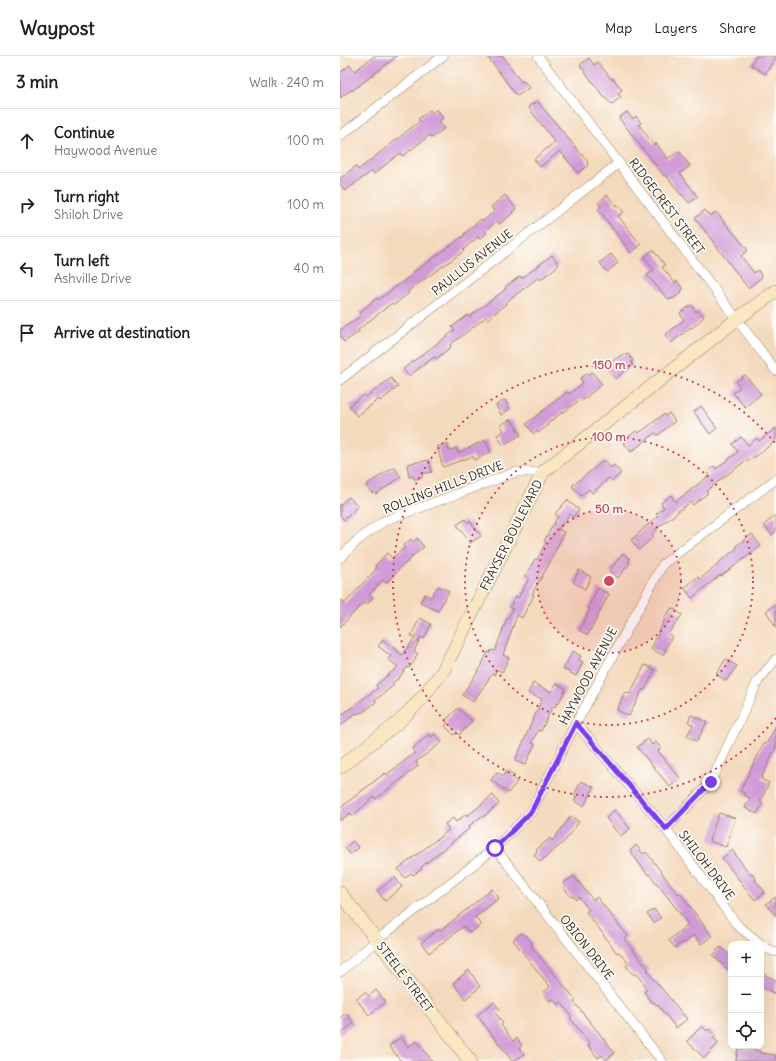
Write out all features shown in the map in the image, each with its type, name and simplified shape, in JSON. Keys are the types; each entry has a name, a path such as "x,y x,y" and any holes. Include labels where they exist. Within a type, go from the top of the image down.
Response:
{"main road":[{"name":"FRAYSER BOULEVARD","path":"340,767 399,722 421,699 443,671 543,472 737,318 776,291"},
{"name":"STEELE STREET","path":"340,893 470,1061"}],"street":[{"path":"340,136 443,56"},
{"name":"RIDGECREST STREET","path":"538,56 776,371"},
{"name":"PAULLUS AVENUE","path":"340,380 619,163"},
{"name":"ROLLING HILLS DRIVE","path":"340,558 358,540 384,521 516,472 543,472"},
{"name":"HAYWOOD AVENUE","path":"340,972 377,940 495,848 531,812 576,723 663,564 776,479"},
{"path":"666,829 711,782 758,681 776,659"},
{"name":"SHILOH DRIVE","path":"576,723 666,829 738,926 757,941"},
{"name":"OBION DRIVE","path":"495,848 662,1061"},
{"name":"SHILOH DRIVE","path":"764,946 776,952"}],"building":[{"path":"374,56 397,56 352,91 351,90 340,98 340,73 350,65 355,71"},
{"path":"487,56 503,56 521,82 524,81 529,88 517,96"},
{"path":"756,56 776,56 765,74 751,65"},
{"path":"589,58 594,65 598,62 622,90 618,93 621,97 612,104 603,96 580,65"},
{"path":"537,101 588,162 588,165 578,173 560,151 540,167 534,159 555,142 528,107"},
{"path":"437,109 443,118 439,121 444,129 432,138 430,135 403,156 400,153 374,174 372,171 345,191 340,184 340,179 356,166 358,170 420,121 418,119 430,110 432,113"},
{"path":"627,112 633,119 636,116 641,123 639,125 654,145 656,143 667,158 679,151 690,166 680,173 698,197 689,203 666,175 664,176 619,118"},
{"path":"505,195 516,209 512,212 513,213 499,224 497,221 485,231 487,233 480,239 478,237 463,250 464,251 408,291 409,293 394,305 392,303 358,330 359,332 344,342 340,336 340,330 361,316 359,313 377,298 378,300 465,235 464,234 481,219 483,221 495,211 491,207"},
{"path":"607,195 616,206 617,204 624,212 618,216 641,245 631,253 598,209 601,207 598,203"},
{"path":"705,210 711,216 716,212 748,250 741,256 754,273 758,270 762,277 748,288 695,218"},
{"path":"653,250 665,265 662,267 675,283 677,281 683,289 681,291 682,292 673,299 672,298 669,300 647,275 654,270 644,257"},
{"path":"611,254 618,263 607,272 600,263"},
{"path":"552,255 559,265 540,280 539,277 505,303 506,304 488,319 486,317 450,345 451,347 436,359 434,357 409,376 403,369 455,330 452,327 468,315 469,317 506,289 505,287 520,276 521,278 525,276"},
{"path":"691,305 696,312 698,310 704,317 692,328 691,327 671,343 665,335 684,320 680,313"},
{"path":"624,353 626,355 628,354 633,361 631,362 633,365 615,379 606,366"},
{"path":"592,372 602,384 583,400 582,398 547,424 548,425 538,433 537,431 534,434 526,424 567,392 569,394 583,383 580,379 587,373 588,375"},
{"path":"745,375 761,394 745,407 733,393 740,387 736,382"},
{"path":"391,378 398,387 357,416 349,406 364,395 366,397"},
{"path":"505,400 510,409 501,415 496,405"},
{"path":"701,406 717,428 710,434 694,412"},
{"path":"669,413 675,421 658,435 655,433 631,452 624,443 628,440 627,438 636,431 638,433 642,431 664,414 665,416"},
{"path":"511,419 521,435 503,445 497,435 504,431 501,425"},
{"path":"776,428 776,440 755,457 746,462 745,461 706,491 708,493 693,505 691,502 678,511 655,530 656,531 652,535 653,537 639,550 631,540 658,516 656,514 664,508 661,503 671,495 675,502 710,475 707,472 714,466 716,469 738,452 732,444 741,437 748,445 757,438 759,441"},
{"path":"485,440 491,452 474,460 473,456 443,467 437,447 447,443 449,451 456,448 458,453"},
{"path":"429,460 432,472 422,474 422,478 414,479 413,476 409,477 407,464"},
{"path":"604,460 611,468 614,465 621,473 612,481 609,478 592,493 589,489 581,496 572,486"},
{"path":"394,467 401,477 376,494 374,492 372,493 366,485"},
{"path":"349,497 358,506 344,520 340,515 340,505"},
{"path":"567,500 579,510 573,517 570,514 558,529 564,532 550,562 532,594 534,595 522,618 517,615 503,655 509,658 502,672 497,669 494,675 492,674 473,702 462,695 483,664 488,652 490,653 491,650 495,651 506,621 513,609 510,607 516,596 518,598 529,578 525,576 535,559 537,560 546,542 544,541 558,516 555,514"},
{"path":"776,515 776,531 772,535 764,525"},
{"path":"465,519 468,523 470,521 481,536 470,543 457,525"},
{"path":"752,534 761,546 721,576 720,575 692,598 684,588 698,577 700,579 718,565 717,564 737,548 736,546"},
{"path":"417,538 424,547 411,557 412,558 386,583 383,580 369,595 373,598 366,605 364,602 340,627 340,599 345,603 377,568 375,566 387,553 392,558 405,548 403,546 411,539 413,542"},
{"path":"623,553 630,559 628,562 630,563 618,578 609,571"},
{"path":"579,570 591,577 585,589 573,582"},
{"path":"438,586 449,591 438,611 420,602 425,594 431,597"},
{"path":"598,588 609,594 588,635 579,630 590,609 588,608"},
{"path":"776,604 776,627 766,611"},
{"path":"672,608 682,615 668,634 672,636 663,655 651,649 665,619 664,618"},
{"path":"420,618 431,624 424,639 421,637 414,651 418,654 415,657 416,659 409,668 407,667 399,678 392,683 394,685 375,700 376,702 362,713 356,713 340,726 340,716 378,688 376,685 398,667 388,659 391,656 378,646 383,640 402,655 415,638 411,636"},
{"path":"573,651 581,656 579,660 583,662 576,676 563,669"},
{"path":"726,659 737,666 726,681 716,674"},
{"path":"645,665 655,670 629,716 617,710 625,692 630,694"},
{"path":"533,683 551,692 556,683 566,689 558,704 557,703 555,707 553,706 541,731 538,730 532,743 535,744 525,765 515,761 542,699 528,693"},
{"path":"458,708 472,721 459,735 457,732 454,735 445,726 448,723 445,721"},
{"path":"691,715 707,722 697,741 687,736 693,725 688,722"},
{"path":"776,726 776,747 761,779 769,783 760,802 763,803 757,814 745,808 750,798 744,795 745,793 740,791 764,743 766,744"},
{"path":"429,734 431,737 435,734 442,742 416,762 418,766 376,799 374,797 352,816 350,813 340,821 340,808 385,773 386,775 415,753 412,749"},
{"path":"648,739 652,745 656,742 661,748 658,751 680,778 670,787 637,747"},
{"path":"507,770 515,776 513,779 517,782 508,793 491,780 497,772 503,776"},
{"path":"581,781 594,787 584,806 574,801 577,797 574,795"},
{"path":"493,795 499,804 469,826 470,828 421,867 422,869 413,875 411,873 405,878 398,869 449,830 445,824 453,818 456,822 466,814 467,816"},
{"path":"615,810 630,829 620,836 606,818"},
{"path":"719,813 735,818 726,847 709,841"},
{"path":"571,816 579,822 564,842 540,862 534,854 537,852 536,850 550,838 552,841"},
{"path":"353,841 359,848 350,854 345,848"},
{"path":"636,845 643,854 646,852 678,894 680,893 712,936 701,944 694,935 675,948 669,940 688,924 630,851"},
{"path":"732,850 750,874 752,873 756,879 755,880 765,892 755,900 722,858"},
{"path":"574,876 593,900 597,897 628,936 624,939 649,970 647,971 687,1019 676,1028 657,1004 656,1005 654,1002 652,1003 644,992 647,990 644,986 645,985 636,974 634,975 626,966 629,964 619,952 617,953 603,935 586,912 589,910 579,897 576,900 573,896 571,897 564,888 565,886 563,883"},
{"path":"395,877 402,887 385,901 377,891"},
{"path":"492,889 499,898 475,917 481,925 470,933 464,926 429,953 421,943 439,929 440,931"},
{"path":"776,897 776,916 766,904"},
{"path":"654,909 661,918 654,923 647,914"},
{"path":"522,933 525,936 526,935 533,944 531,945 534,950 576,1000 574,1002 615,1053 606,1060 602,1055 598,1058 588,1045 590,1044 570,1018 572,1017 561,1002 558,1005 553,999 550,1001 543,993 550,987 513,940"},
{"path":"720,947 728,954 728,969 713,956"},
{"path":"469,970 480,987 465,999 453,983"},
{"path":"764,974 776,980 776,994 764,988"},
{"path":"376,990 386,1002 369,1015 356,999 365,992 369,996"},
{"path":"494,1002 500,1010 496,1014 503,1023 501,1025 513,1041 517,1038 522,1045 519,1048 524,1054 514,1061 512,1061 477,1015"},
{"path":"346,1013 354,1023 340,1034 340,1018"},
{"path":"702,1026 707,1031 709,1029 716,1035 713,1038 719,1043 704,1058 687,1041"},
{"path":"401,1037 408,1047 417,1041 432,1061 401,1061 389,1046"},
{"path":"738,1049 760,1051 760,1053 776,1055 776,1061 736,1061"}],"route":[{"path":"495,848 531,812 576,723 666,829 711,782"}]}
